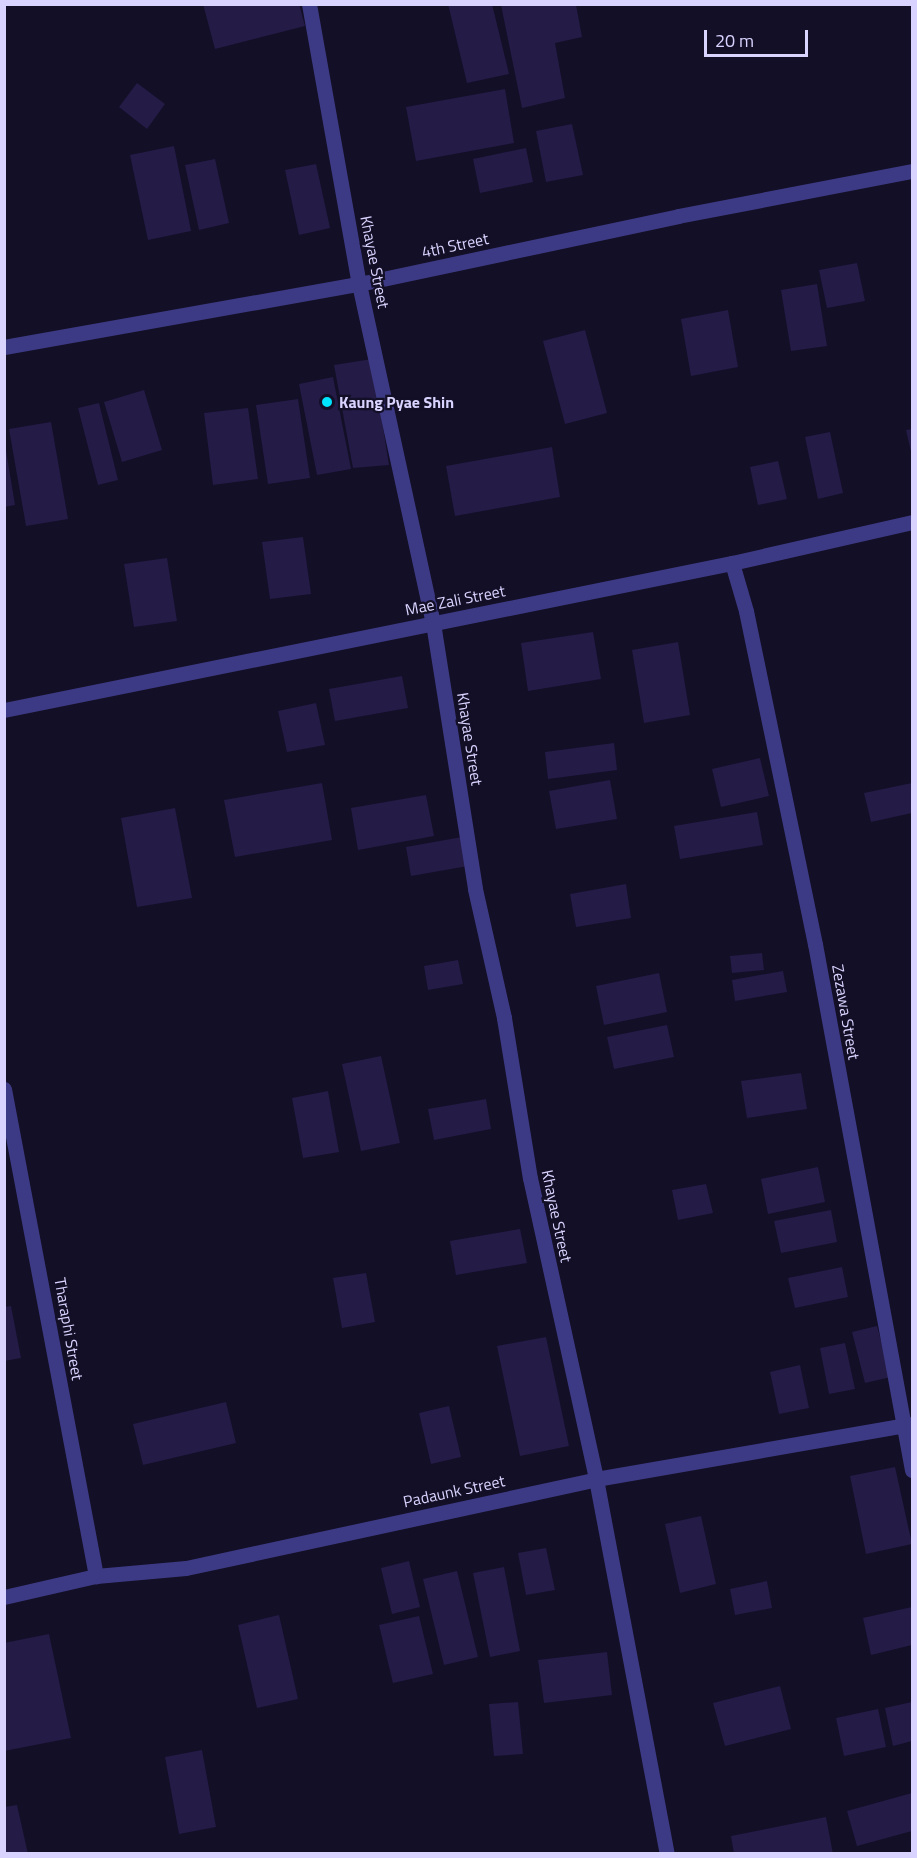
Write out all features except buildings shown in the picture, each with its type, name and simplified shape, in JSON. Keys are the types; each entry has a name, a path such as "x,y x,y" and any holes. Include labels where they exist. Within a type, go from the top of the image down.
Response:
{"street":[{"name":"Khayae Street","path":"309,4 359,284 433,623 475,889 504,1018 530,1178 596,1479 667,1854"},
{"name":"4th Street","path":"4,347 359,284 678,216 912,171"},
{"name":"Mae Zali Street","path":"4,710 732,563 912,522"},
{"name":"Zezawa Street","path":"732,563 746,611 815,944 908,1425 912,1470"},
{"name":"Tharaphi Street","path":"4,1089 96,1576"},
{"name":"Padaunk Street","path":"4,1597 96,1576 186,1568 596,1479 908,1425"}],"place":[{"name":"Kaung Pyae Shin","path":"327,402"}]}
